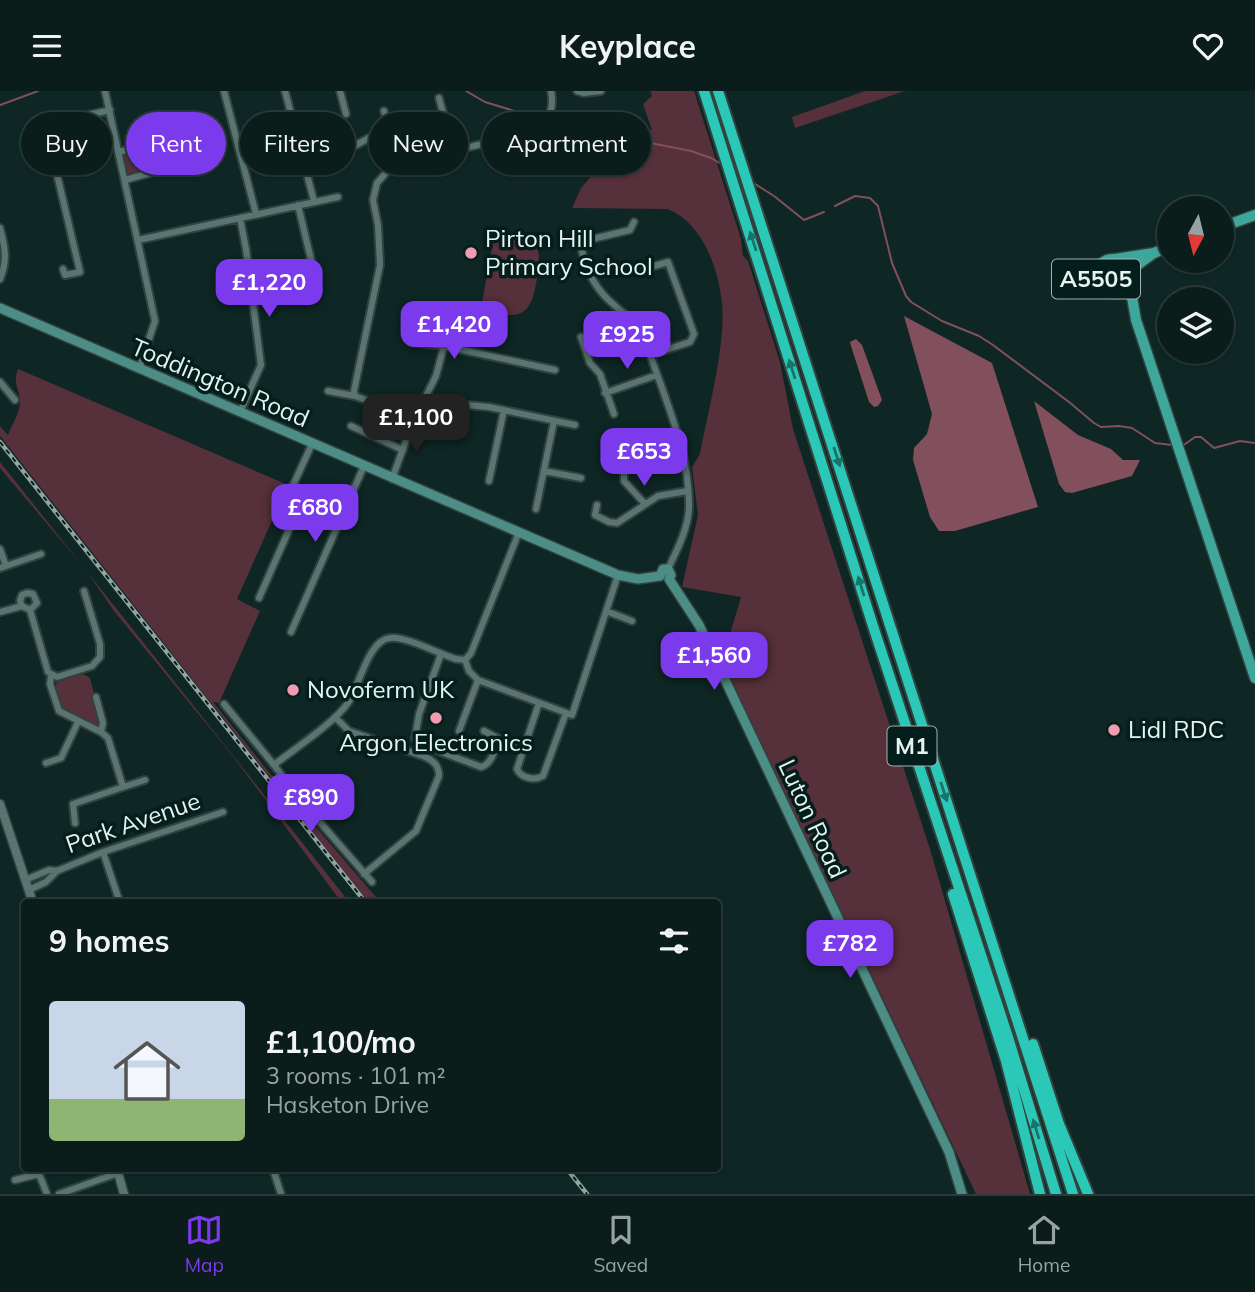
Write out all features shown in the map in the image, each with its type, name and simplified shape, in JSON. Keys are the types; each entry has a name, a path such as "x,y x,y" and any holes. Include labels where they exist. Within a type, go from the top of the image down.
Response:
{"highway":[{"name":"M1","path":"704,91 1056,1194"},
{"name":"M1","path":"718,91 1073,1194"},
{"path":"873,626 891,695 1006,1061 1040,1194"},
{"path":"962,847 1001,947 1059,1124 1088,1194"}],"main road":[{"path":"1234,223 1255,215"},
{"name":"A5505","path":"1136,320 1125,302 1101,288 1096,274 1104,261 1157,252"},
{"name":"A5505","path":"1112,293 1121,291 1136,266 1154,253"},
{"name":"A5505","path":"1114,259 1126,265 1136,320 1255,678"},
{"name":"Toddington Road","path":"0,308 618,575 638,579 666,575"},
{"name":"Luton Road","path":"666,575 704,636 949,1152 962,1194"}],"street":[{"path":"114,91 105,92 155,321 139,369"},
{"path":"223,91 256,214"},
{"path":"285,91 314,201"},
{"path":"340,91 345,112"},
{"path":"551,91 551,112"},
{"path":"577,91 601,91"},
{"path":"439,98 443,112"},
{"path":"63,269 65,275 80,272 47,132 52,123 110,110"},
{"path":"119,152 158,142 165,149 167,163 164,169 125,180"},
{"path":"355,396 380,265 374,192 383,175"},
{"path":"138,240 338,197"},
{"path":"298,205 318,289"},
{"path":"240,218 261,365 240,412"},
{"path":"634,222 630,230 584,241 581,246 598,289 614,306 633,318 642,330 680,442 689,510 683,534 666,575"},
{"path":"0,228 6,249 5,267 0,279"},
{"path":"650,355 690,342 693,337 666,253"},
{"path":"644,269 668,262"},
{"path":"581,337 586,355 600,374 614,414"},
{"path":"411,342 444,346 555,370"},
{"path":"393,479 415,418 436,376 444,346"},
{"path":"606,393 657,375"},
{"path":"0,381 15,400"},
{"path":"328,391 355,396 415,418"},
{"path":"426,398 504,410 575,425"},
{"path":"489,481 504,410"},
{"path":"536,509 554,421"},
{"path":"351,426 403,450"},
{"path":"259,598 293,517 293,510 285,503 312,444"},
{"path":"624,462 624,481 645,503"},
{"path":"291,632 364,466"},
{"path":"544,471 581,478"},
{"path":"584,517 594,515 617,523 630,517 645,503 658,496 687,491"},
{"path":"594,515 597,505"},
{"path":"274,765 335,717 348,702 370,657 383,639 398,638 460,661 465,660 471,653 519,532"},
{"path":"0,549 3,567 41,554"},
{"path":"465,660 469,671 478,680 572,715 618,575"},
{"path":"51,675 57,677 92,666 100,657 100,644 84,591"},
{"path":"22,606 22,595 33,594 37,603 30,610"},
{"path":"0,613 22,606 30,610 51,675 50,684 59,711 108,738 123,787"},
{"path":"606,611 632,621"},
{"path":"441,654 419,714 415,735 417,742 481,767 486,766 491,759 499,739"},
{"path":"459,731 478,680"},
{"path":"96,697 103,723 101,732"},
{"path":"539,703 517,769 524,776 537,779 543,776 566,713"},
{"path":"224,704 297,796 372,882"},
{"path":"335,717 349,731 424,756 431,759 439,769 439,776 416,831 364,874"},
{"path":"46,763 61,758 78,722"},
{"path":"484,731 514,743"},
{"path":"75,823 73,804 145,780"},
{"path":"0,804 32,899"},
{"name":"Park Avenue","path":"29,890 46,882 57,871 103,852 223,812"},
{"path":"103,852 119,899"},
{"name":"Park Avenue","path":"25,880 49,870 57,871"},
{"path":"59,1194 114,1172"},
{"path":"117,1172 124,1194"},
{"path":"274,1172 281,1194"},
{"path":"15,1180 39,1174 47,1194"}],"shaded area":[{"path":"650,91 694,91 741,239 743,256 748,261 780,362 793,429 930,849 1030,1194 976,1194 722,661 741,597 682,587 698,515 692,467 700,454 716,378 721,338 722,303 717,275 707,248 691,225 668,209 572,208 581,188 592,175 651,175 651,112 646,112 643,104 652,96"},
{"path":"865,91 905,91 795,128 792,117"},
{"path":"519,235 527,237 536,245 539,257 537,278 528,308 518,314 507,315 482,303 494,236 503,240"},
{"path":"904,316 992,363 1038,507 955,531 939,531 930,517 913,460 914,448 927,434 932,414"},
{"path":"856,339 862,345 882,400 878,406 874,407 869,402 850,342"},
{"path":"18,369 288,485 237,599 260,611 219,703 213,702 378,899 366,899 0,436 0,426 8,435 19,410 20,397 16,379"},
{"path":"1034,401 1078,435 1111,449 1123,460 1140,460 1132,476 1072,493 1065,492 1059,484"},
{"path":"0,462 81,564 0,468"},
{"path":"88,573 347,899 339,899 232,755 114,611"},
{"path":"83,674 90,678 94,694 92,695 100,722 96,726 61,708 55,687 57,682"}],"waterway":[{"path":"0,105 38,91"},
{"path":"466,91 485,102 564,126 691,151 723,165"},
{"path":"752,182 804,220 824,212"},
{"path":"835,206 855,196 870,198 878,206 892,263 911,302 942,321 979,336 993,345 1101,427 1132,428 1155,443 1172,445"},
{"path":"1181,447 1195,437 1201,437 1214,448 1240,441 1255,443"}],"railway":[{"path":"0,442 363,899"},
{"path":"569,1172 587,1194"}],"place":[{"name":"Pirton Hill Primary School","path":"471,253"},
{"name":"Novoferm UK","path":"293,690"},
{"name":"Argon Electronics","path":"436,718"},
{"name":"Lidl RDC","path":"1114,730"}]}
